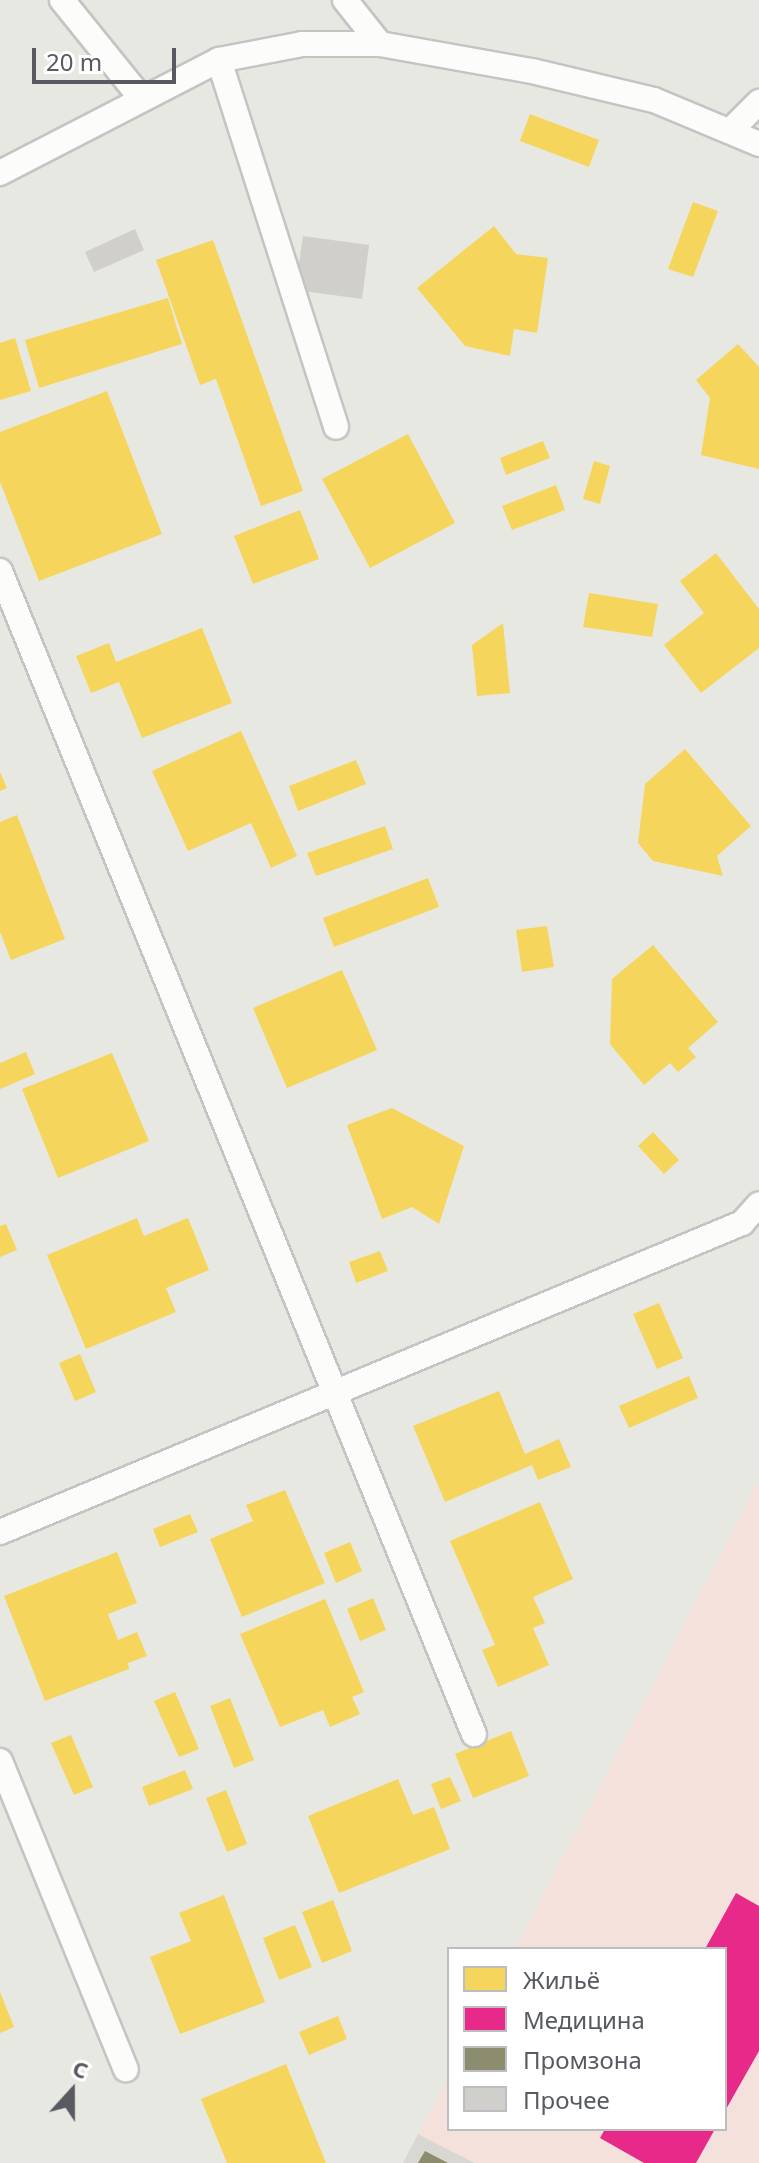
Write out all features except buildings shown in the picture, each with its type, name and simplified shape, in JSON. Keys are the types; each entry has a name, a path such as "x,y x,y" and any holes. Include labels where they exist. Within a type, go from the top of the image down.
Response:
{"lane":[{"path":"62,0 141,98"},
{"path":"345,0 380,44"},
{"path":"0,173 219,60 302,44 380,44 532,71 654,100 759,144"},
{"path":"219,60 336,427"},
{"path":"731,130 759,102"},
{"path":"0,571 474,1734"},
{"path":"0,1532 742,1223 759,1204"},
{"path":"0,1761 126,2069"}],"shaded area":[{"path":"759,1481 759,2163 475,2163 418,2134 447,2079 447,2131 727,2131 727,1947 516,1947"},
{"path":"418,2134 475,2163 403,2163"}]}
